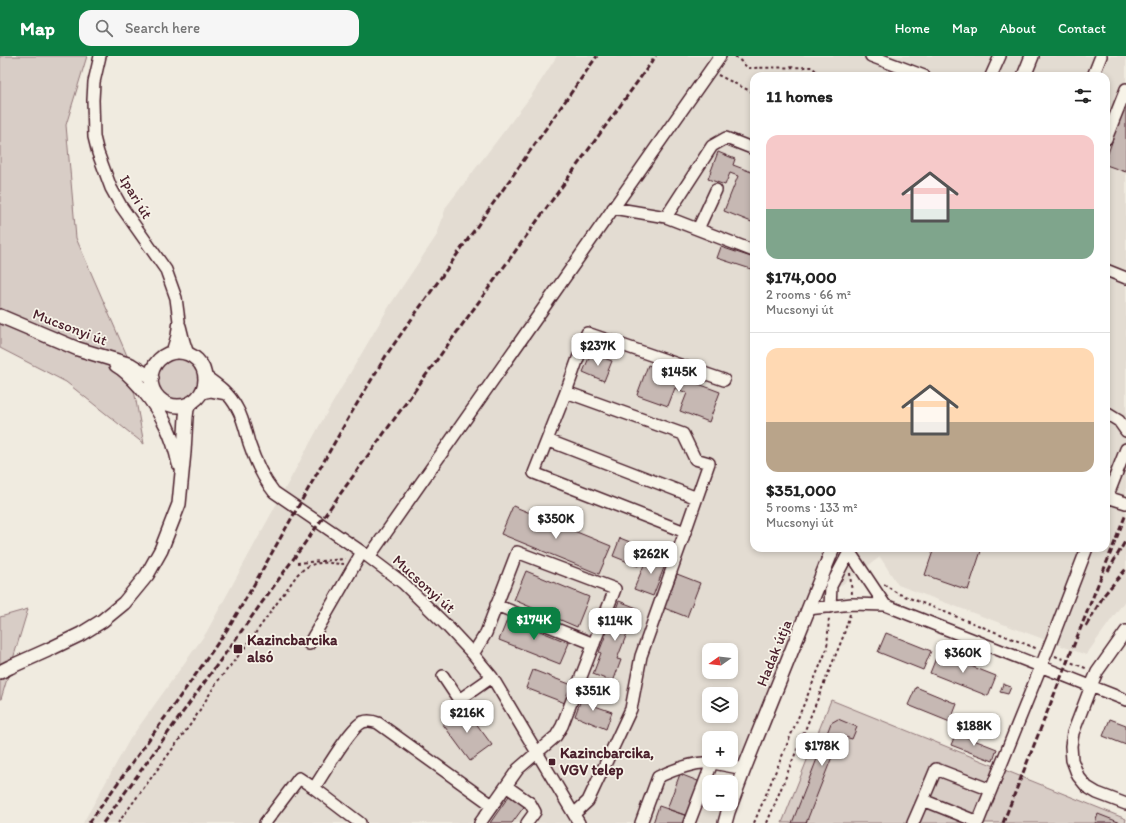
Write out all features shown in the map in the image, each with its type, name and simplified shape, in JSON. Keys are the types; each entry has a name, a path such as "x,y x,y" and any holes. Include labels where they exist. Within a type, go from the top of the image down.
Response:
{"main road":[{"path":"1026,72 1032,56"},
{"name":"Mucsonyi út","path":"0,316 78,349 153,372"},
{"path":"172,352 188,354 196,358 201,364 205,376 205,384 201,393 190,403 180,406 164,402 159,397 152,385 153,372 160,359 172,352"},
{"path":"105,357 127,372 159,411 166,423 177,454 182,480"},
{"path":"0,672 81,634 102,621 124,603 147,575 161,550 179,504 187,410 190,403"},
{"path":"171,404 180,416 185,430"},
{"name":"Hadak útja","path":"725,823 744,769 831,552"}],"street":[{"name":"Ipari út","path":"100,56 94,82 93,100 94,137 98,153 111,188 121,206 166,270 176,298 179,321 188,354"},
{"path":"310,644 361,558 614,208 720,56"},
{"path":"871,56 913,72"},
{"path":"993,72 1000,56"},
{"path":"1095,72 1101,56"},
{"path":"1110,129 1126,89"},
{"path":"666,217 712,146 726,138 750,147"},
{"path":"698,229 716,190"},
{"path":"614,208 666,217 750,249"},
{"path":"1110,272 1126,278"},
{"name":"Ipari út","path":"172,352 177,336 179,321"},
{"path":"685,532 534,473 566,392 587,333 724,380"},
{"name":"Mucsonyi út","path":"205,376 222,387 238,409 259,468 267,484 274,492 361,558 403,583 473,654 492,678 577,818"},
{"path":"201,393 212,391 228,394"},
{"path":"566,392 683,434 695,459 709,463 641,656 631,710 588,801 577,818"},
{"path":"1110,415 1119,421 1126,431"},
{"path":"547,440 697,498"},
{"path":"1110,491 1126,449"},
{"path":"1110,499 1126,502"},
{"path":"473,654 486,633 517,552 615,590 562,726 556,736 518,769 480,823"},
{"path":"830,607 832,586 847,552"},
{"path":"849,552 885,605"},
{"path":"922,800 978,822 1086,552"},
{"path":"808,609 852,604 885,605 1126,700"},
{"path":"496,605 594,644"},
{"path":"1124,635 1097,672 1073,733 1071,746 1072,760 1078,776 1087,787 1097,793 1126,804"},
{"path":"443,676 459,700 492,678"},
{"path":"314,788 352,730 362,722 372,721 378,723 492,805"},
{"path":"641,823 658,777 684,767 702,764"},
{"path":"689,823 710,767"},
{"path":"733,767 744,769"},
{"path":"913,823 936,769 991,790"},
{"path":"265,823 298,778 314,788 360,823"},
{"path":"506,786 530,804 535,812 527,823"}],"path":[{"path":"735,56 748,68 812,67 817,72"},
{"path":"710,71 750,91"},
{"path":"767,823 843,637 849,618 852,604 848,552"},
{"path":"297,563 361,558"},
{"path":"118,823 193,721 217,682 244,649 304,568 314,564 361,558"},
{"path":"882,583 897,593 1097,672"},
{"path":"754,823 827,648 830,607"}],"shaded area":[{"path":"0,56 87,56 66,125 76,238 128,358 144,444 66,382 0,348"},
{"path":"557,56 1126,56 1126,599 1086,655 898,585 880,557 808,609 738,792 738,775 702,775 702,811 731,811 726,823 83,823 130,739 206,633 322,421 390,305 437,235 446,207 531,96"},
{"path":"173,354 183,354 196,361 203,374 203,384 196,397 183,404 173,404 164,400 157,393 153,384 153,374 157,365 164,358"},
{"path":"28,609 1,699 0,699 0,617"},
{"path":"831,700 1126,819 1125,823 782,823"}],"building":[{"path":"1123,107 1126,108 1126,172 1110,166 1110,148 1113,139 1111,139"},
{"path":"718,152 735,159 733,165 750,171 750,221 724,211 738,176 730,173 725,185 708,179"},
{"path":"721,247 750,257 750,269 717,258"},
{"path":"591,353 612,361 604,381 583,372"},
{"path":"648,365 720,392 709,422 680,411 687,393 675,388 668,406 637,395"},
{"path":"513,506 611,546 599,574 501,534"},
{"path":"620,538 645,548 638,566 613,556"},
{"path":"933,552 981,552 968,590 925,575"},
{"path":"649,553 667,560 653,596 634,589"},
{"path":"526,571 589,597 577,627 514,600"},
{"path":"677,574 700,583 687,617 664,608"},
{"path":"619,601 637,608 617,659 621,660 613,682 593,674 601,653 599,652"},
{"path":"508,618 569,643 560,664 499,640"},
{"path":"886,633 931,651 923,670 878,652"},
{"path":"938,653 996,676 988,696 930,673"},
{"path":"533,670 572,685 565,703 526,688"},
{"path":"1003,684 1011,687 1008,694 1000,692"},
{"path":"916,687 957,704 950,722 908,705"},
{"path":"583,694 598,700 595,706 612,712 606,729 575,716"},
{"path":"464,707 492,745 470,761 442,723"},
{"path":"838,719 857,727 852,739 845,737 839,739 806,823 792,823 831,723"},
{"path":"1110,719 1126,725 1126,745 1103,736"},
{"path":"956,733 997,749 993,761 951,745"},
{"path":"680,774 702,783 690,817 667,809"},
{"path":"511,793 526,804 512,823 490,823"},
{"path":"659,806 685,815 683,823 653,823"},
{"path":"1098,814 1121,823 1095,823"}],"railway":[{"path":"89,823 231,624 349,417 387,354 597,56"},
{"path":"103,823 656,56"},
{"path":"1003,823 1126,514"},
{"path":"1108,571 1126,540"},
{"path":"1086,626 1104,595 1126,569"}],"place":[{"name":"Kazincbarcika alsó","path":"238,649"},
{"name":"Kazincbarcika, VGV telep","path":"552,762"}]}
